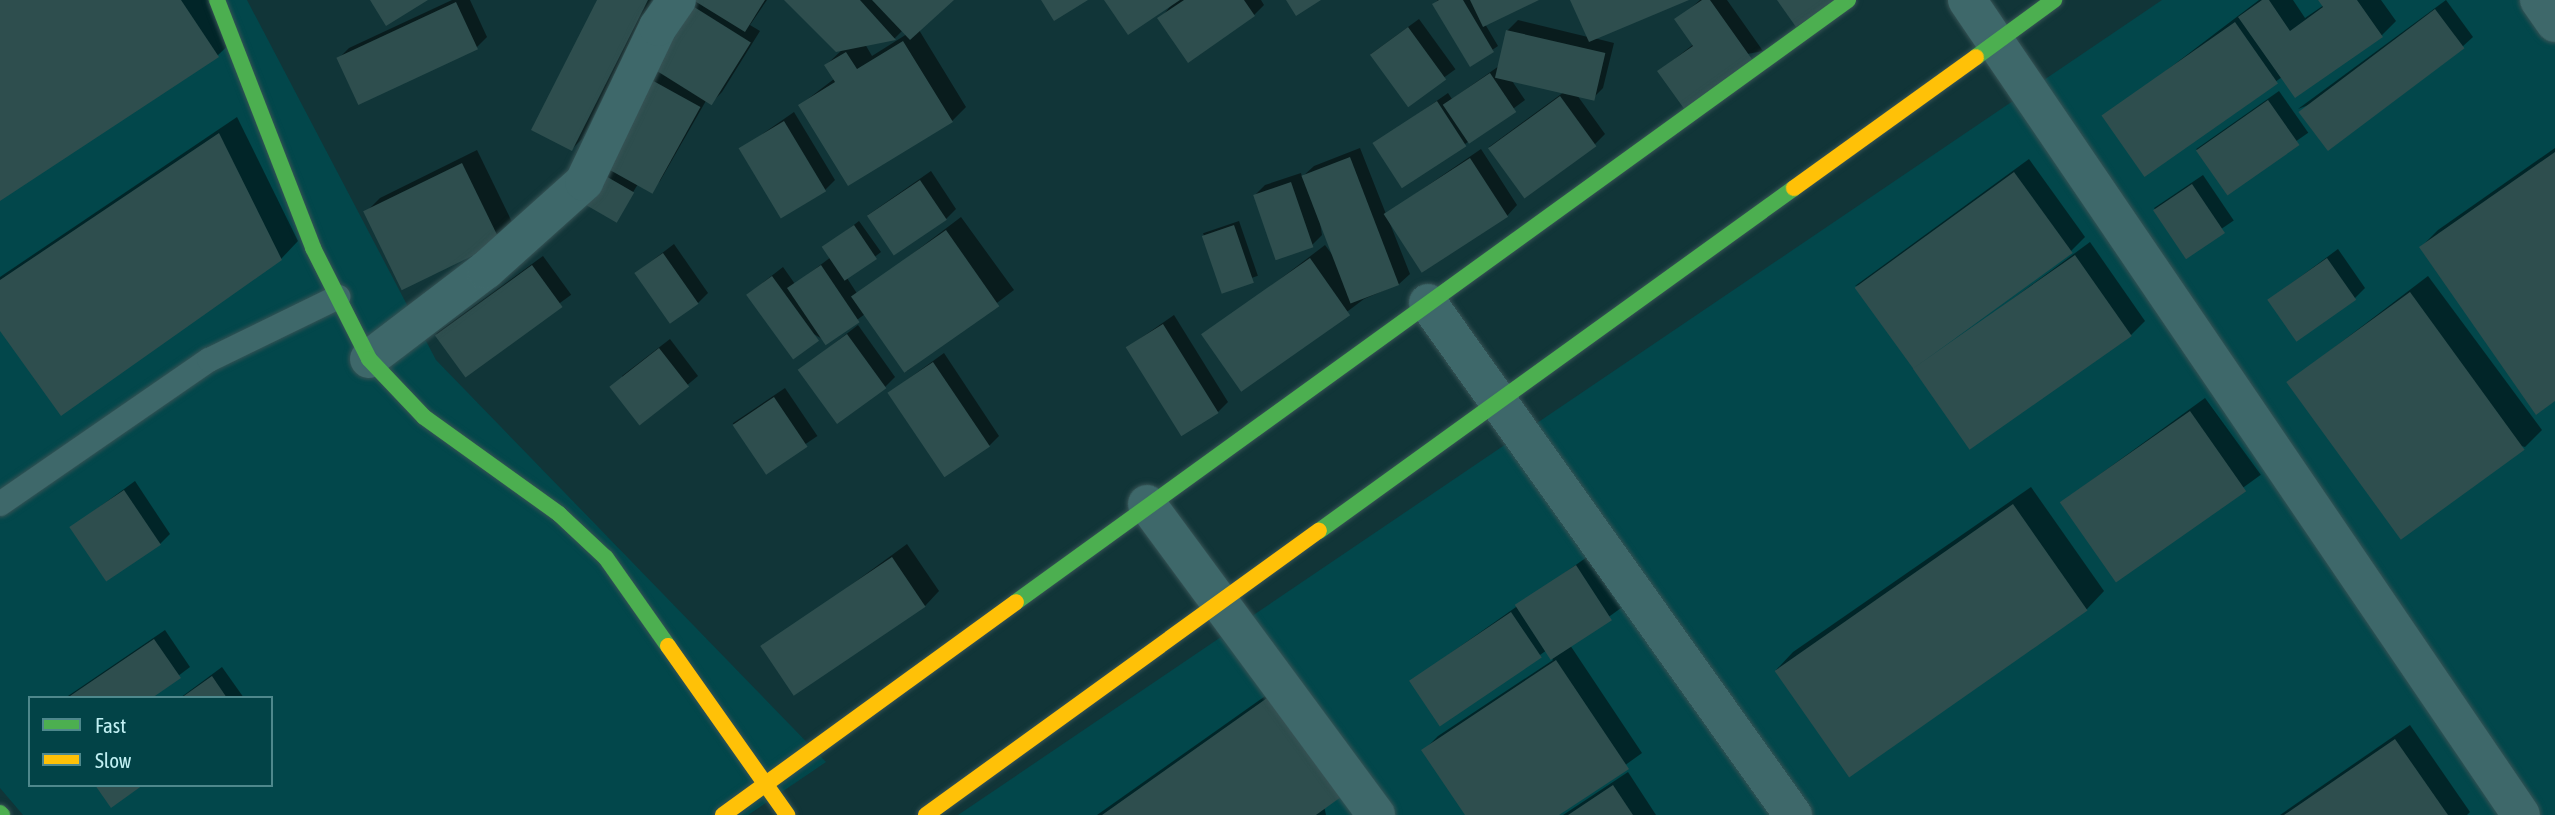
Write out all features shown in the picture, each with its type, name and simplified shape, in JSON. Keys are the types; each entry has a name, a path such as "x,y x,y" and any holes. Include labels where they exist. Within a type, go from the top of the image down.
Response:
{"street":[{"path":"217,0 313,248 369,359 424,417 559,514 606,558 764,786 787,815"},
{"path":"369,359 486,270 584,182 658,27 677,0"},
{"path":"723,815 1147,504 1848,0"},
{"path":"1967,0 2521,815"},
{"path":"926,815 2054,0"},
{"path":"2539,0 2555,23"},
{"path":"1428,303 1793,815"},
{"path":"1147,504 1376,815"}],"lane":[{"path":"0,504 209,360 338,297"}],"shaded area":[{"path":"0,0 247,0 436,360 826,762 748,815 23,815 0,788"},
{"path":"2162,0 2555,0 2555,815 958,815"}],"building":[{"path":"0,0 181,0 219,57 0,201"},
{"path":"370,0 428,0 386,26"},
{"path":"597,0 648,0 572,151 531,130"},
{"path":"683,0 751,42 712,105 644,63"},
{"path":"693,0 765,0 745,32"},
{"path":"784,0 860,0 896,40 836,52"},
{"path":"872,0 954,0 910,40"},
{"path":"1041,0 1088,0 1054,21"},
{"path":"1104,0 1180,0 1128,35"},
{"path":"1184,0 1244,0 1255,16 1188,63 1157,18"},
{"path":"1286,0 1321,0 1296,16"},
{"path":"1439,0 1463,0 1494,52 1470,67 1432,4"},
{"path":"1470,0 1539,0 1483,27"},
{"path":"1570,0 1689,0 1589,42"},
{"path":"1702,0 1710,0 1754,62 1685,110 1657,71 1693,46 1674,19"},
{"path":"1777,0 1836,0 1796,27"},
{"path":"2262,0 2269,0 2290,31 2323,7 2318,0 2357,0 2383,37 2295,98 2238,17"},
{"path":"456,2 478,49 358,105 336,58"},
{"path":"2435,9 2464,48 2328,151 2298,112"},
{"path":"2235,22 2278,83 2144,177 2101,115"},
{"path":"1408,27 1446,80 1408,107 1370,55"},
{"path":"1506,30 1605,53 1594,101 1495,78"},
{"path":"903,41 953,122 848,186 798,105 835,82 824,65 846,52 857,69"},
{"path":"1490,73 1516,112 1469,144 1443,105"},
{"path":"648,78 700,107 652,194 600,165"},
{"path":"1560,96 1596,146 1524,198 1488,148"},
{"path":"2268,100 2300,145 2227,196 2196,150"},
{"path":"1437,101 1466,146 1402,188 1372,143"},
{"path":"784,121 826,191 781,219 739,148"},
{"path":"219,133 282,260 61,416 0,331 0,280"},
{"path":"2555,152 2555,401 2536,415 2419,247"},
{"path":"1350,157 1399,285 1351,304 1301,176"},
{"path":"1470,158 1508,217 1422,273 1384,214"},
{"path":"462,163 501,242 402,290 363,211"},
{"path":"597,171 634,192 617,223 580,201"},
{"path":"2014,172 2073,253 1913,369 1855,288"},
{"path":"920,180 947,220 894,256 867,216"},
{"path":"1291,182 1313,247 1276,260 1253,195"},
{"path":"2192,184 2225,233 2186,259 2153,210"},
{"path":"854,225 877,259 845,281 822,247"},
{"path":"1234,225 1254,283 1222,294 1202,236"},
{"path":"946,230 999,306 904,373 851,297"},
{"path":"663,253 699,304 670,324 634,273"},
{"path":"2075,255 2132,336 1970,450 1913,369"},
{"path":"1310,258 1350,315 1241,392 1201,334"},
{"path":"2327,258 2356,300 2296,342 2267,300"},
{"path":"532,265 563,307 465,378 435,336"},
{"path":"821,265 860,322 826,345 787,288"},
{"path":"772,276 819,341 793,360 746,295"},
{"path":"2410,292 2525,450 2401,540 2286,382"},
{"path":"1163,324 1219,413 1181,436 1126,347"},
{"path":"847,334 886,388 837,424 798,370"},
{"path":"659,348 689,387 640,425 609,387"},
{"path":"933,362 990,447 944,477 887,393"},
{"path":"774,397 808,447 766,475 733,425"},
{"path":"2190,411 2246,491 2116,582 2060,502"},
{"path":"124,490 161,545 106,582 69,527"},
{"path":"2013,504 2088,610 1849,777 1775,671"},
{"path":"892,557 926,607 794,696 760,646"},
{"path":"1576,565 1612,620 1551,660 1515,605"},
{"path":"1511,612 1542,658 1440,726 1409,681"},
{"path":"154,639 181,678 155,696 70,696"},
{"path":"1556,660 1629,769 1559,815 1465,815 1421,750"},
{"path":"212,676 226,696 184,696"},
{"path":"1277,691 1348,792 1316,815 1102,815"},
{"path":"2395,739 2448,815 2284,815"},
{"path":"1613,785 1633,815 1568,815"},
{"path":"96,787 140,787 111,808"}],"traffic: fast":[{"path":"217,0 313,248 369,359 424,417 559,514 606,558 668,646"},
{"path":"1016,602 1848,0"},
{"path":"1976,57 2054,0"},
{"path":"1319,531 1794,188"}],"traffic: slow":[{"path":"1794,188 1976,57"},
{"path":"926,815 1319,531"},
{"path":"723,815 1016,602"},
{"path":"668,646 787,815"}]}
